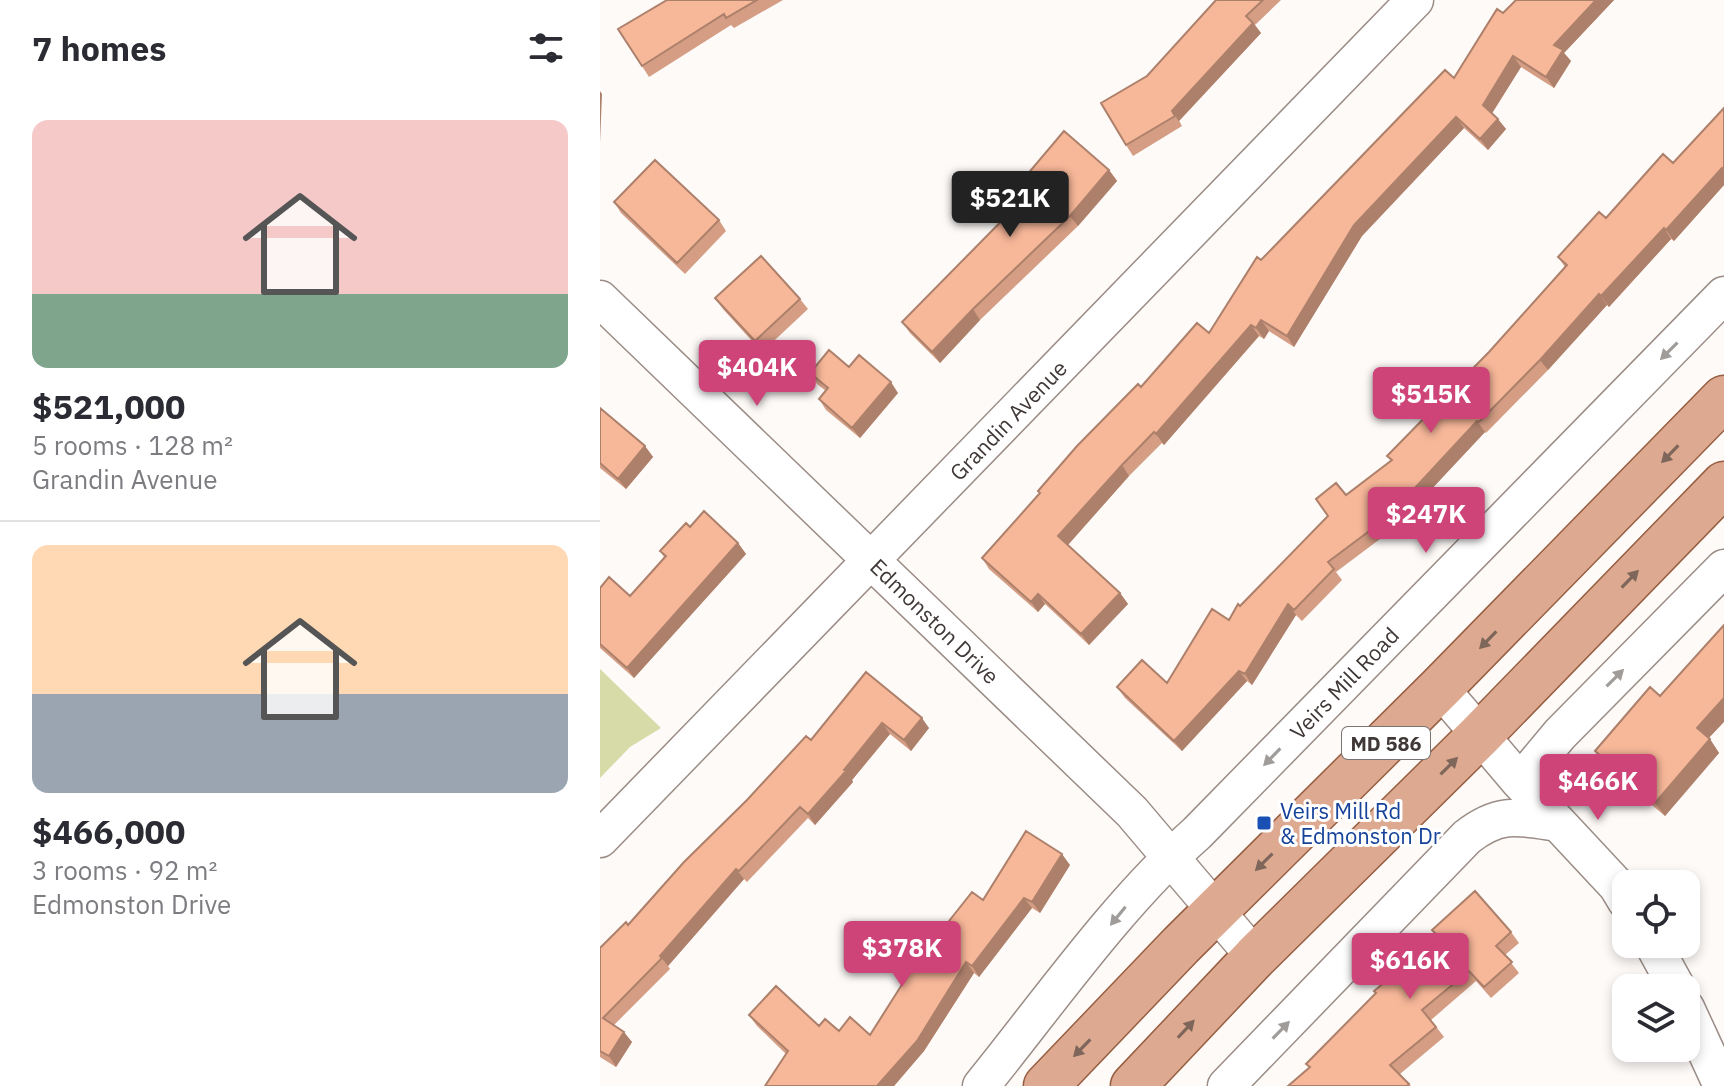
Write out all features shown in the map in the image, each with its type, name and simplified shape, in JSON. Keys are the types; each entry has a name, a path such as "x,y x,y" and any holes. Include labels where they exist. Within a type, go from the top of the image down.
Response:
{"main road":[{"name":"MD 586","path":"1046,1086 1214,911 1440,688 1724,398"},
{"name":"MD 586","path":"1133,1086 1255,957 1479,736 1724,484"}],"street":[{"name":"Grandin Avenue","path":"600,839 1415,0"},
{"name":"Veirs Mill Road","path":"981,1086 1138,892 1724,295"},
{"name":"Edmonston Drive","path":"600,299 1132,812 1255,957"},
{"path":"1520,782 1560,734 1724,568"},
{"path":"1440,688 1520,782 1612,881"},
{"path":"1226,1086 1484,823 1523,818 1558,823"},
{"path":"1700,1038 1722,1086"}],"green space":[{"path":"600,669 661,728 630,747 600,778"}],"building":[{"path":"667,0 757,0 726,18 724,14 642,66 618,29"},
{"path":"1216,0 1263,0 1246,16 1253,23 1172,111 1175,116 1126,145 1101,103 1147,76"},
{"path":"1516,0 1596,0 1554,45 1563,50 1546,77 1513,56 1483,105 1498,119 1480,139 1456,117 1354,225 1287,336 1261,320 1256,328 1251,325 1156,434 1154,432 1122,465 1058,536 1120,593 1081,634 1038,594 1031,602 982,558 1077,446 1138,384 1141,387 1197,323 1209,333 1257,257 1261,260 1445,70 1454,78 1497,9 1503,13"},
{"path":"1724,108 1724,170 1722,168 1601,296 1599,294 1540,360 1477,421 1388,517 1328,562 1334,569 1294,610 1288,604 1245,674 1239,671 1174,741 1117,687 1142,660 1167,683 1212,609 1229,620 1238,604 1240,606 1328,516 1316,499 1336,483 1346,495 1392,460 1387,456 1489,352 1567,265 1558,257 1599,212 1606,218 1663,154 1673,163"},
{"path":"1064,131 1109,170 1070,216 932,352 902,322 1036,186 1025,177"},
{"path":"655,160 719,220 677,263 614,202"},
{"path":"761,256 800,299 755,341 715,298"},
{"path":"829,350 849,367 859,355 891,382 852,428 819,399 828,388 810,373"},
{"path":"600,408 645,446 618,479 600,463"},
{"path":"704,511 738,543 627,668 600,644 600,588 609,577 630,596 666,556 660,551 686,523 690,527"},
{"path":"1724,625 1724,698 1697,728 1710,739 1655,803 1595,751 1650,687 1660,696"},
{"path":"866,672 922,718 904,740 882,723 808,814 800,807 739,871 736,869 660,956 662,958 603,1018 624,1032 609,1056 600,1051 600,948 626,922 628,925 684,862 806,736 811,740"},
{"path":"1026,831 1062,854 1032,902 1024,898 972,966 966,962 917,1041 877,1086 765,1086 788,1051 749,1015 776,986 819,1026 825,1019 839,1031 850,1017 870,1035 915,964 972,892 983,900"},
{"path":"1475,891 1511,932 1496,946 1512,962 1484,987 1469,971 1422,1010 1436,1027 1390,1065 1409,1084 1288,1086 1310,1067 1306,1064 1376,993 1374,991 1439,937 1432,930"}],"place":[{"name":"Veirs Mill Rd & Edmonston Dr","path":"1264,823"}]}
